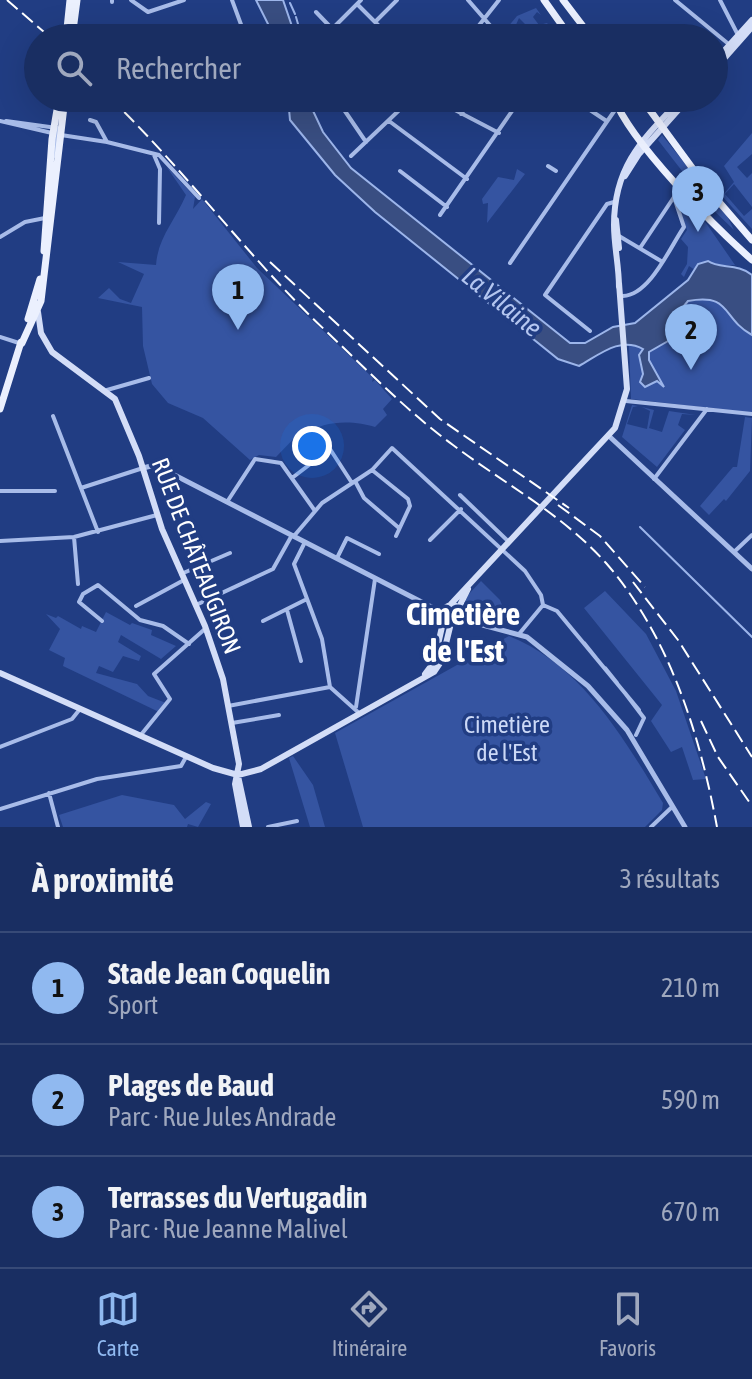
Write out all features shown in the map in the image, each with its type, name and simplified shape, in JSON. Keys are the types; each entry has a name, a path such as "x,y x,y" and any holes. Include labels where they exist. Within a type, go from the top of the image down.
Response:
{"main road":[{"path":"544,0 561,24"},
{"path":"563,0 581,24"},
{"path":"739,38 752,20"},
{"path":"728,49 752,27"},
{"path":"728,50 731,46"},
{"path":"22,343 38,312 60,112"},
{"path":"621,112 677,183 752,260"},
{"path":"652,112 707,188 752,240"},
{"path":"623,324 614,202 643,144 671,112"},
{"path":"661,124 674,112"},
{"path":"38,312 55,185 56,133"},
{"path":"1,404 40,279"},
{"path":"0,673 140,736 238,775 258,771 358,710 418,680 441,663 451,623 473,583 610,437 625,404 623,296 619,283"},
{"name":"RUE DE CHÂTEAUGIRON","path":"38,312 41,333 52,352 107,390 118,405 143,468 157,515 206,628 228,706 238,775 235,784 246,827"},
{"path":"443,616 458,611"},
{"path":"443,616 451,623"},
{"path":"418,680 433,665 443,616"}],"street":[{"path":"131,0 148,12 184,0"},
{"path":"232,0 241,24"},
{"path":"337,24 359,2 375,22 397,0"},
{"path":"468,0 489,24"},
{"path":"480,24 499,0"},
{"path":"675,0 704,24"},
{"path":"720,0 739,38"},
{"path":"316,12 327,24"},
{"path":"346,112 366,142"},
{"path":"351,156 398,112"},
{"path":"457,112 499,133"},
{"path":"440,215 512,112"},
{"path":"593,112 605,120"},
{"path":"510,263 564,177 612,112"},
{"path":"0,120 153,154 172,168 199,198"},
{"path":"90,120 96,122 107,142"},
{"path":"389,121 467,179"},
{"path":"153,154 160,169 159,223"},
{"path":"548,166 556,171"},
{"path":"400,171 447,207"},
{"path":"640,248 674,197 677,183"},
{"path":"623,296 635,294 684,227 674,197"},
{"path":"590,331 545,295 607,204 614,202"},
{"path":"1,236 25,222 49,218"},
{"path":"617,236 661,261"},
{"path":"0,337 22,343"},
{"path":"107,390 149,378"},
{"path":"625,404 752,414"},
{"path":"654,479 707,409"},
{"path":"53,416 98,532"},
{"path":"610,437 752,569"},
{"path":"196,605 273,569 293,536 315,511 372,470 392,448 461,509 531,579 543,605 562,617 639,710 644,719 636,735"},
{"path":"292,478 330,449 364,498 399,528"},
{"path":"227,502 255,459 259,459 281,463 315,511"},
{"path":"81,488 155,465 376,578 443,616"},
{"path":"372,470 408,499 410,506 396,536"},
{"path":"0,491 55,491"},
{"path":"460,495 509,542"},
{"path":"430,540 461,509"},
{"path":"0,541 74,537 157,515"},
{"path":"734,552 752,535"},
{"path":"74,537 78,584"},
{"path":"337,558 347,538 379,554"},
{"path":"305,542 294,564 322,639 330,687 358,710"},
{"path":"136,606 182,577 230,553"},
{"path":"358,710 376,578"},
{"path":"102,621 79,602 83,594 98,585 140,620 163,626 189,644"},
{"path":"263,621 307,599"},
{"path":"519,634 543,605"},
{"path":"287,610 301,661"},
{"path":"458,611 519,634 545,648 604,702 627,730 685,827"},
{"path":"140,736 170,699 154,674 206,628"},
{"path":"228,706 330,687"},
{"path":"0,747 72,719 80,709"},
{"path":"230,724 279,715"},
{"path":"0,809 97,779 181,766 187,756"},
{"path":"49,793 58,827"},
{"path":"651,827 672,807"},
{"path":"268,827 297,821"}],"green space":[{"path":"536,8 541,15 537,12 533,17 538,24 525,24 519,18 516,24 510,24 517,16"},
{"path":"752,133 752,154 737,167 747,178 752,173 752,207 734,184 725,194 744,216 752,209 752,229 722,196 734,182 724,166"},
{"path":"662,135 727,216 734,230 710,207 658,140"},
{"path":"166,166 195,197 193,209 202,199 257,268 392,399 383,409 387,415 375,427 340,423 321,426 306,435 301,431 276,457 259,455 250,460 203,418 168,403 152,384 143,346 142,307 98,298 109,288 120,299 131,303 144,274 118,262 156,265 163,237 186,195"},
{"path":"517,169 525,174 487,223 488,203 483,204 482,199 498,177 514,180"},
{"path":"677,190 706,223 735,265 698,265 695,270 689,266 684,277 681,274 687,264 688,247 681,239 687,230 675,196"},
{"path":"704,298 719,303 752,335 752,413 631,399 629,345 656,335 688,301"},
{"path":"632,405 638,406 633,407 627,424 647,429 650,411 642,407 654,410 649,428 662,432 669,411 696,415 682,414 678,425 685,430 657,467 622,437"},
{"path":"745,417 752,418 750,471 726,501 724,499 709,515 700,506 733,467 737,467"},
{"path":"481,581 500,600 510,626 466,612 463,607 468,595"},
{"path":"605,591 646,634 676,691 706,779 693,780 682,747 671,752 651,721 662,705 584,608"},
{"path":"106,612 130,625 152,630 151,635 176,646 161,659 121,635 118,642 141,656 139,661 123,656 113,672 99,666 96,673 137,684 148,696 166,703 159,712 63,666 65,658 49,650 60,629 46,614 96,632"},
{"name":"Cimetière de l'Est","path":"509,636 559,665 580,685 617,730 663,803 662,810 645,827 363,827 335,733"},
{"path":"293,756 313,785 325,827 310,827 289,758"},
{"path":"122,795 174,805 185,819 206,802 211,804 198,827 188,824 187,827 63,827 59,815"}],"water":[{"path":"256,0 283,0 291,24 268,24"},
{"name":"La Vilaine","path":"289,112 314,112 323,132 351,168 570,343 585,343 613,327 635,323 688,280 698,264 708,261 752,275 752,335 719,304 702,299 688,301 678,313 686,323 675,337 649,352 649,360 664,387 657,381 645,387 640,382 643,374 639,355 643,349 634,346 610,348 579,366 558,359 375,212 335,175 290,120"}],"waterway":[{"path":"290,3 295,14"},
{"path":"296,17 298,24"},
{"path":"640,527 752,637"}],"railway":[{"path":"7,0 35,24"},
{"path":"124,112 298,304 388,391 453,445 552,514 606,563 648,622 679,688 701,757 717,827"},
{"path":"270,262 440,419 569,508"},
{"path":"558,505 600,536 645,587"},
{"path":"633,582 678,640 752,757"},
{"path":"701,721 718,757 752,806"}],"place":[{"name":"Terrasses du Vertugadin","path":"698,232"},
{"name":"Stade Jean Coquelin","path":"238,330"},
{"name":"Plages de Baud","path":"691,370"}],"district":[{"name":"Cimetière de l'Est","path":"463,632"}]}
